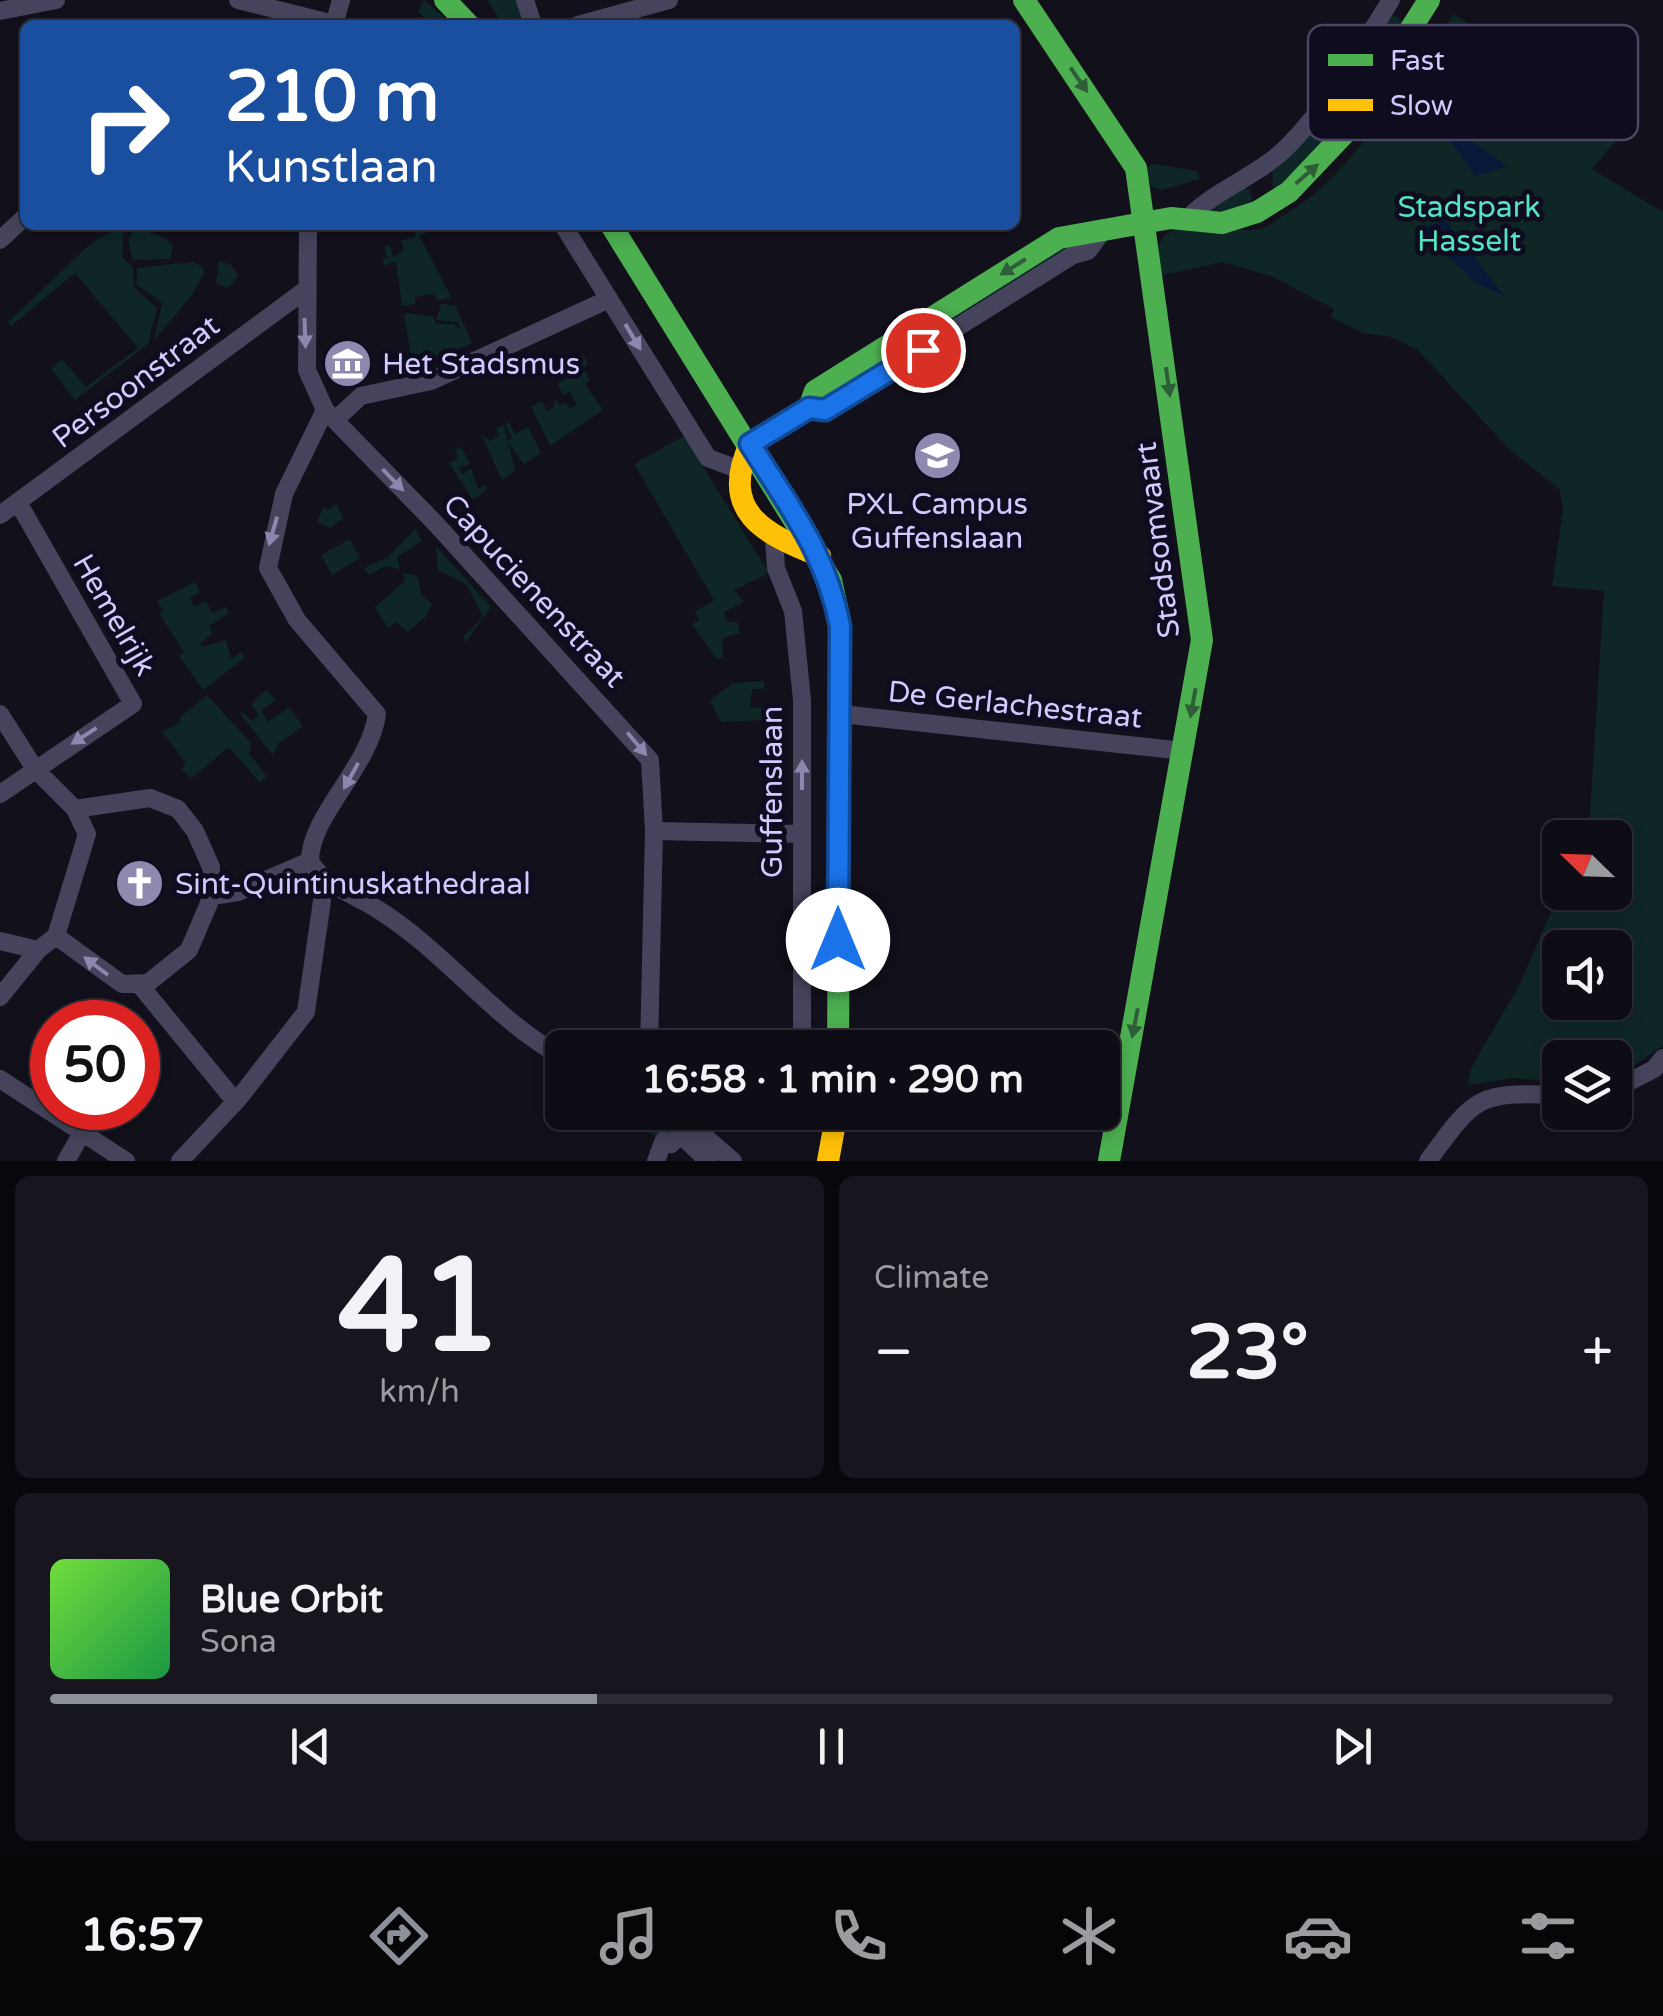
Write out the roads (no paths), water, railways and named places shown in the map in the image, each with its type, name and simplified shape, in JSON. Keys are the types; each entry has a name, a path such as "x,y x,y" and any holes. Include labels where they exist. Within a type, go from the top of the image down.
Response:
{"street":[{"path":"0,11 56,0"},
{"path":"238,0 318,20"},
{"path":"445,0 464,20"},
{"path":"596,20 669,0"},
{"name":"Stadsomvaart","path":"1024,0 1128,150 1136,168 1202,618 1201,652 1110,1161"},
{"path":"1374,25 1391,0 1423,9"},
{"path":"1190,216 1213,194 1253,175 1308,122"},
{"path":"566,230 708,458 736,468 750,444 809,408 815,391 1059,238 1079,230 1101,234 1190,216 1220,224 1273,204 1338,140"},
{"path":"1253,175 1273,204"},
{"path":"0,240 20,221"},
{"path":"308,230 304,291 307,370 330,415"},
{"path":"614,230 820,556 831,580 840,626 838,1030"},
{"name":"Persoonstraat","path":"0,514 19,504 304,291"},
{"path":"545,1046 507,1022 380,910 325,880 310,861 314,834 353,774 375,729 377,714 297,620 268,568 284,494 330,415 361,396 432,381 609,298"},
{"name":"Capucienenstraat","path":"330,415 645,750 652,779 654,830 648,1030"},
{"name":"Guffenslaan","path":"736,468 735,486 763,532 774,539 776,568 793,611 802,700 802,1030"},
{"name":"Hemelrijk","path":"19,504 133,704 35,769"},
{"path":"774,539 820,556"},
{"path":"0,714 35,769 75,809 86,834 56,936 38,950 0,997"},
{"name":"De Gerlachestraat","path":"841,714 1184,751"},
{"path":"0,794 35,769"},
{"path":"56,936 115,981 148,983 189,950 212,896 211,868 195,831 178,808 150,798 75,809"},
{"path":"654,830 802,834"},
{"path":"212,896 238,892 310,861"},
{"path":"180,1161 239,1098 306,1012 325,880"},
{"path":"0,941 38,950"},
{"path":"139,984 230,1095 239,1098"},
{"path":"1632,1081 1654,1069 1663,1058"},
{"path":"0,1079 126,1161"},
{"path":"1428,1161 1476,1102 1510,1092 1542,1094"},
{"path":"695,1130 732,1161"},
{"path":"828,1161 834,1130"},
{"path":"66,1161 82,1133"},
{"path":"656,1161 664,1140 671,1144 681,1135 708,1161"}],"water":[{"path":"1450,140 1471,140 1506,165 1475,176"},
{"path":"1446,221 1505,296 1476,283 1418,228"}],"place":[{"name":"Het Stadsmus","path":"347,364"},
{"name":"PXL Campus Guffenslaan","path":"937,455"},
{"name":"Sint-Quintinuskathedraal","path":"140,884"}],"park label":[{"name":"Stadspark Hasselt","path":"1469,224"}]}
